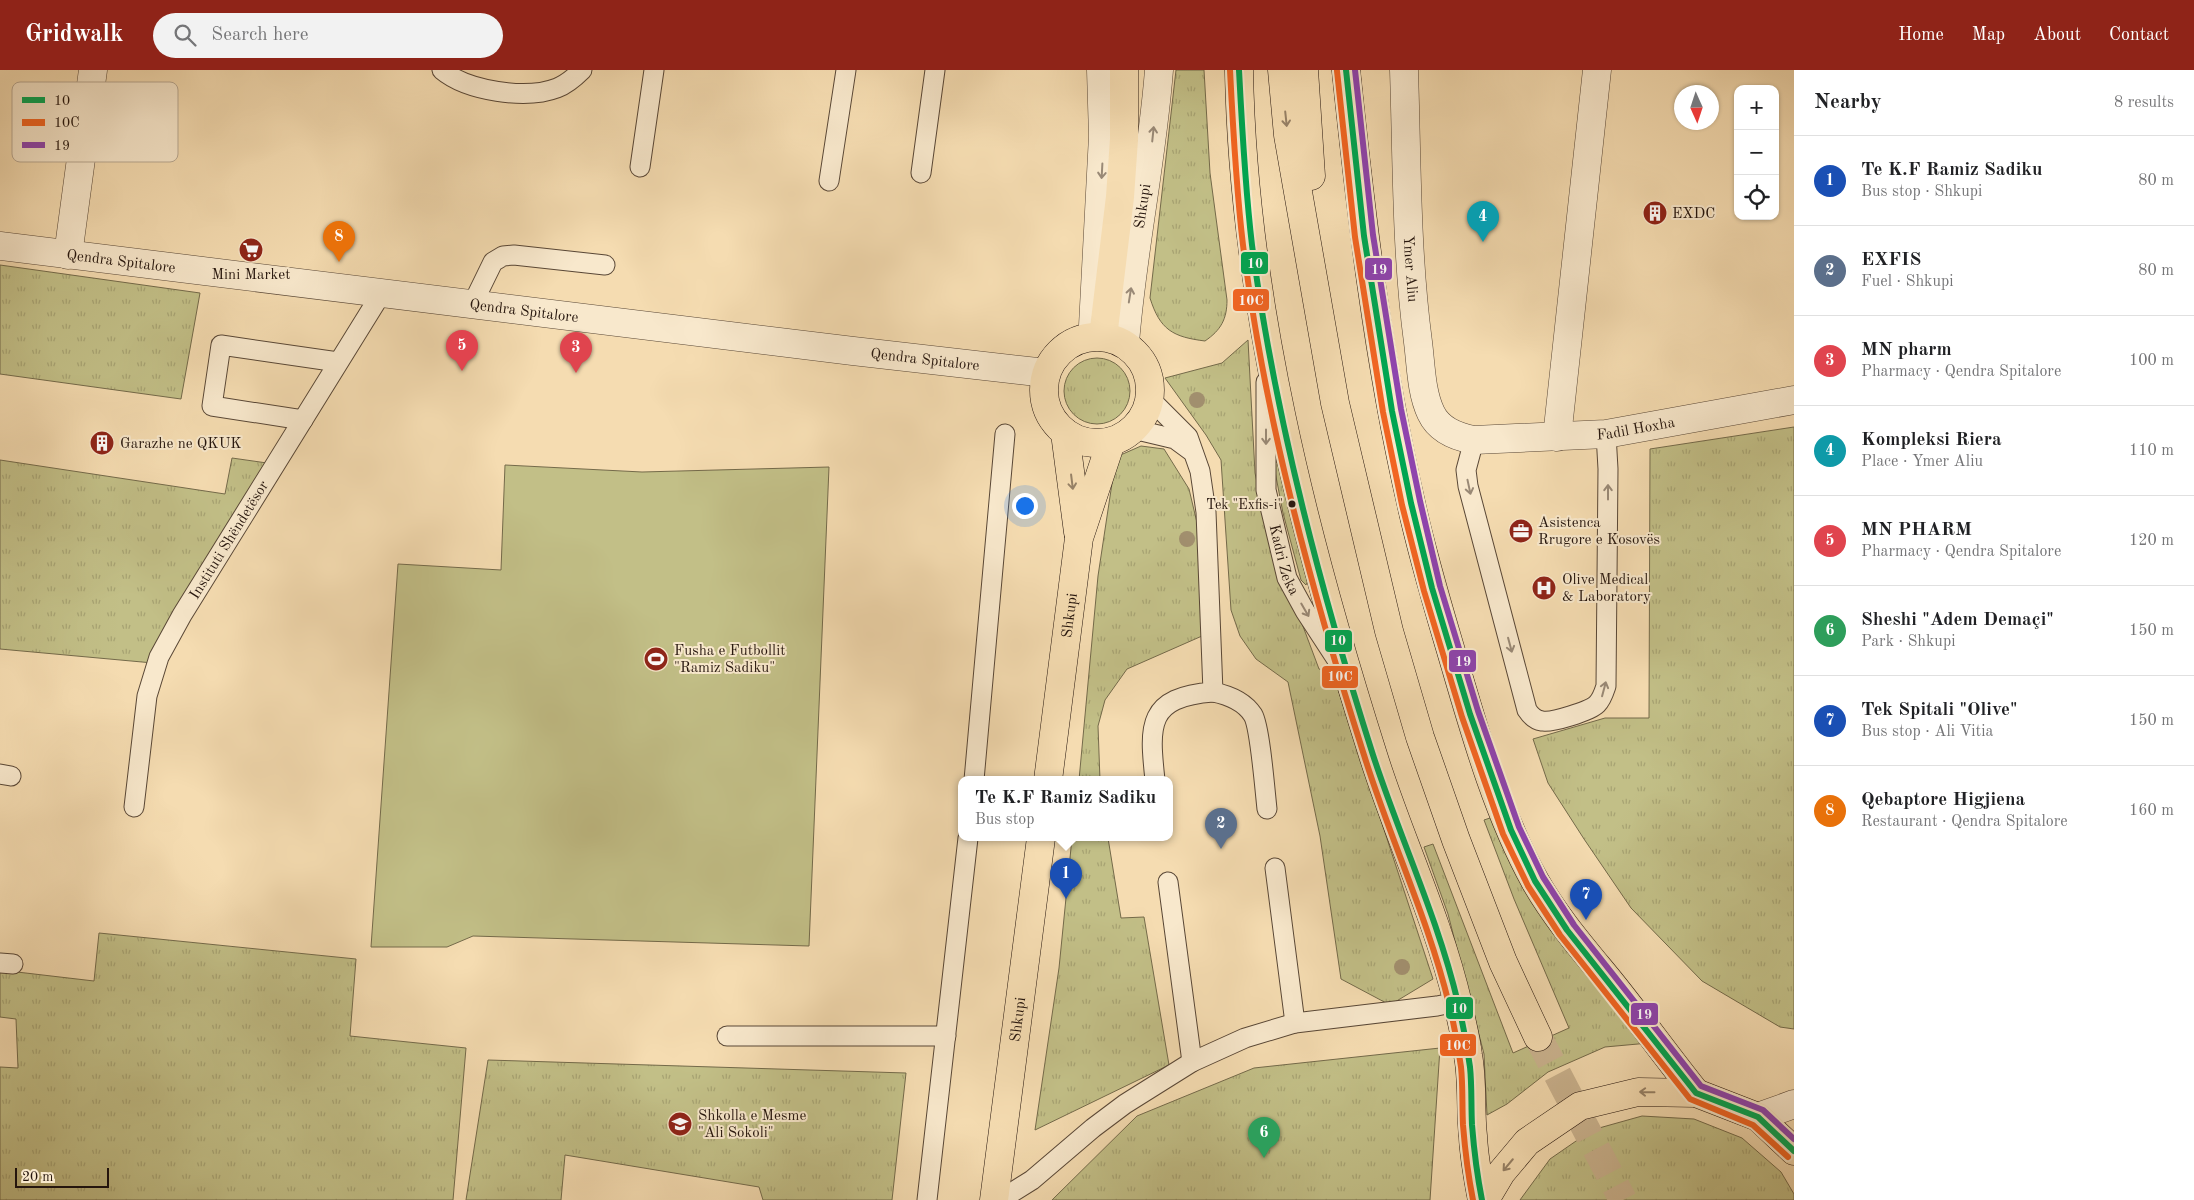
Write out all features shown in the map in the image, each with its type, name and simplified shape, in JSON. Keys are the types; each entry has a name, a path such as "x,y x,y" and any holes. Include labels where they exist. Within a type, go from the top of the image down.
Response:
{"main road":[{"name":"Shkupi","path":"1107,339 1124,139 1124,70"},
{"path":"1239,70 1240,126 1266,336 1293,464 1349,678 1391,810 1432,919 1457,1002 1469,1057 1473,1136 1483,1200"},
{"path":"1282,70 1288,135 1324,329 1335,403 1388,631 1420,737 1456,840 1503,962 1538,1037"},
{"path":"1304,70 1324,329"},
{"path":"1346,70 1364,236 1392,411 1411,503 1432,588 1470,714 1511,830 1535,881 1567,930 1696,1092"},
{"path":"1122,436 1087,443 1065,434 1055,424 1044,400 1043,386 1046,372 1062,349 1077,341 1107,339 1145,366 1150,388 1150,399"},
{"name":"Shkupi","path":"1079,538 1122,436 1144,416 1150,399"},
{"name":"Shkupi","path":"1049,776 1079,538 1065,434"},
{"name":"Shkupi","path":"994,1200 1041,841"},
{"path":"1483,1200 1501,1173 1527,1142 1580,1106 1638,1092 1696,1092 1758,1117 1794,1151"}],"street":[{"path":"1101,70 1107,339"},
{"name":"Shkupi","path":"1107,339 1128,310 1150,161 1159,70"},
{"name":"Ymer Aliu","path":"1404,70 1412,293 1423,386 1432,414 1443,427 1456,436 1474,440"},
{"path":"1557,437 1597,70"},
{"path":"68,255 81,162"},
{"name":"Qendra Spitalore","path":"0,246 853,352 1046,372"},
{"name":"Fadil Hoxha","path":"1474,440 1606,434 1794,400"},
{"path":"1758,1117 1794,1104"}],"lane":[{"path":"442,70 453,79 467,85 510,92 534,93 556,88 572,80 582,70"},
{"path":"640,167 654,70"},
{"path":"829,181 846,70"},
{"path":"921,173 935,70"},
{"path":"472,305 493,262 503,256 514,255 605,265"},
{"name":"Instituti Shëndetësor","path":"134,807 147,696 159,657 182,616 381,294"},
{"path":"303,420 212,406 222,345 338,362"},
{"path":"1150,399 1188,437 1195,454 1203,487 1206,512 1213,692"},
{"path":"974,776 1006,434"},
{"path":"1122,436 1163,434 1175,439 1195,454"},
{"path":"1474,440 1466,470 1468,486 1527,710 1532,717 1540,721 1549,722 1590,709 1597,704 1606,686 1608,479 1606,434"},
{"path":"1155,776 1151,741 1153,723 1164,708 1179,698 1213,692 1234,699 1253,716 1267,809"},
{"path":"927,1200 968,841"},
{"path":"1275,868 1295,1022"},
{"path":"1168,882 1192,1062"},
{"path":"1000,1200 1032,1180 1093,1128 1125,1104 1192,1062 1245,1038 1295,1022 1437,1006 1457,1002"},
{"path":"727,1036 946,1036"}],"green space":[{"path":"1176,70 1204,70 1210,173 1227,300 1226,313 1222,323 1215,333 1205,341 1184,337 1169,330 1158,318 1150,298"},
{"path":"0,265 200,293 181,399 0,374"},
{"path":"1248,340 1255,473 1272,555 1298,613 1319,669 1333,674 1433,979 1390,1005 1341,979 1320,836 1288,682 1256,659 1240,636 1231,610 1221,460 1206,435 1165,378 1222,363"},
{"path":"1097,358 1109,361 1120,368 1127,379 1130,391 1127,403 1120,414 1109,421 1097,424 1085,421 1074,414 1067,403 1064,391 1067,379 1074,368 1085,361"},
{"path":"1794,427 1794,1029 1780,1027 1702,981 1631,908 1548,783 1533,739 1605,718 1649,718 1650,449"},
{"path":"1141,446 1164,449 1189,489 1203,548 1202,636 1127,669 1105,700 1098,726 1100,776 1079,776 1098,576 1116,457"},
{"path":"232,458 267,463 153,663 0,649 0,460 225,494"},
{"path":"1273,461 1279,463 1309,578 1306,585 1301,580 1283,513"},
{"name":"Fusha e Futbollit \"Ramiz Sadiku\"","path":"505,465 642,472 829,467 809,946 473,936 447,947 371,947 398,564 501,570"},
{"path":"1493,817 1649,1043 1605,1047 1548,1072 1507,1104 1487,1115 1484,1054 1448,914 1424,847 1433,844 1513,1053 1569,1028 1514,899 1484,820"},
{"path":"1072,841 1108,841 1121,918 1144,917 1169,1065 1035,1130 1059,968"},
{"path":"99,933 356,959 350,1036 466,1048 453,1200 0,1200 0,1067 18,1068 16,1019 0,1017 0,970 94,981"},
{"path":"1440,1048 1430,1200 1052,1200 1137,1116 1254,1068"},
{"name":"Shkolla e Mesme \"Ali Sokoli\"","path":"488,1060 906,1073 892,1200 763,1200 759,1187 565,1155 561,1200 466,1200"},
{"path":"1642,1116 1694,1119 1742,1138 1781,1172 1794,1194 1794,1200 1520,1200 1550,1159 1592,1130"}],"tunnel":[{"path":"1538,1037 1623,1200"}],"transit line":[{"name":"10C","path":"1230,70 1243,245 1252,310 1277,439 1308,567 1344,693 1374,786 1431,941 1449,1004 1461,1067 1464,1134 1473,1200"},
{"name":"10","path":"1239,70 1252,245 1273,374 1286,439 1317,566 1373,755 1450,971 1465,1035 1470,1067 1473,1134 1482,1200"},
{"name":"10","path":"1346,70 1364,236 1392,411 1411,503 1432,588 1470,714 1511,830 1535,881 1567,930 1696,1093 1758,1117 1794,1151"},
{"name":"19","path":"1355,70 1373,235 1401,409 1420,501 1440,586 1478,711 1519,827 1543,877 1574,925 1701,1086 1763,1110 1794,1139"},
{"name":"10C","path":"1337,71 1355,237 1383,412 1402,505 1424,591 1462,717 1503,834 1528,886 1560,935 1690,1099 1753,1125 1788,1157"}],"place":[{"name":"EXDC","path":"1655,213"},
{"name":"Kompleksi Riera","path":"1483,242"},
{"name":"Mini Market","path":"251,250"},
{"name":"Qebaptore Higjiena","path":"339,262"},
{"name":"MN PHARM","path":"462,371"},
{"name":"MN pharm","path":"576,373"},
{"name":"Garazhe ne QKUK","path":"102,443"},
{"name":"Tek \"Exfis-i\"","path":"1292,504"},
{"name":"Asistenca Rrugore e Kosovës","path":"1521,531"},
{"name":"Olive Medical & Laboratory","path":"1544,588"},
{"name":"Fusha e Futbollit \"Ramiz Sadiku\"","path":"656,659"},
{"name":"EXFIS","path":"1221,849"},
{"name":"Te K.F Ramiz Sadiku","path":"1066,899"},
{"name":"Tek Spitali \"Olive\"","path":"1586,920"},
{"name":"Shkolla e Mesme \"Ali Sokoli\"","path":"680,1124"},
{"name":"Sheshi \"Adem Demaçi\"","path":"1264,1158"}]}
